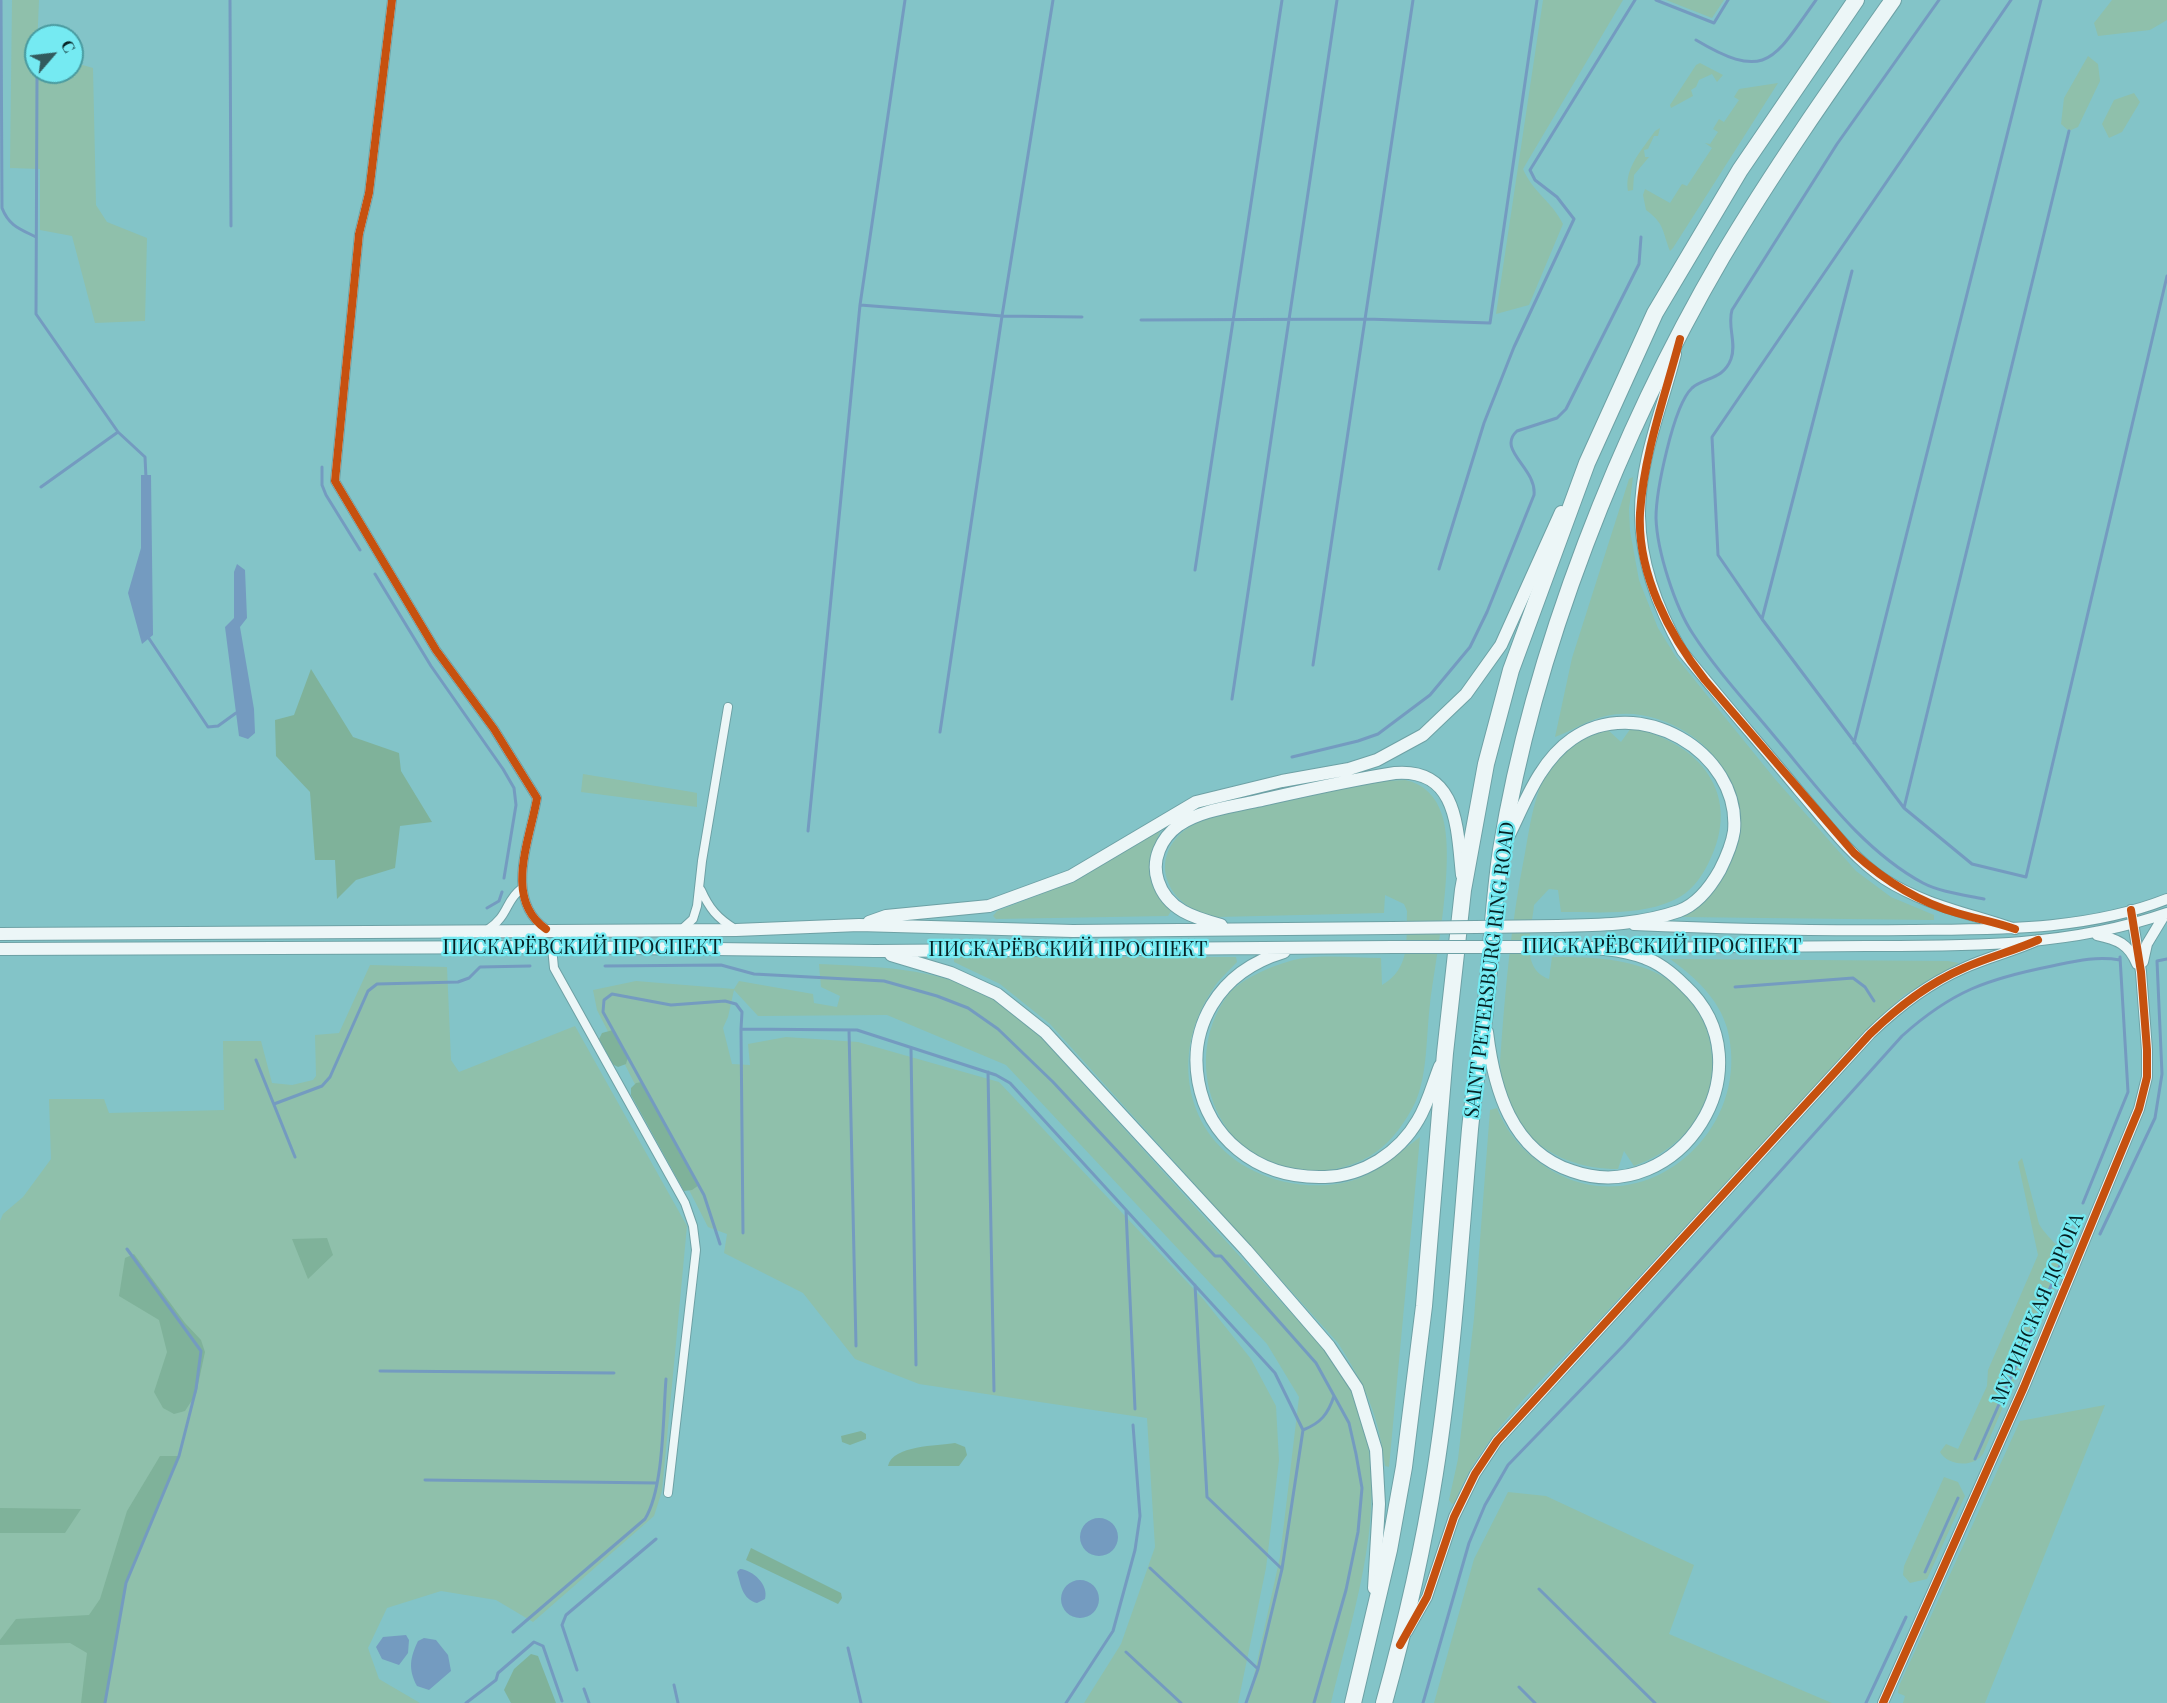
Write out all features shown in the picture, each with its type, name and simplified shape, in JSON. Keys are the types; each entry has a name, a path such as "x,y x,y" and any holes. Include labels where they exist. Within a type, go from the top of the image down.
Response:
{"highway":[{"name":"SAINT PETERSBURG RING ROAD","path":"1353,1703 1389,1550 1407,1444 1424,1306 1445,1053 1463,890 1486,764 1511,670 1587,463 1632,361 1695,242 1740,170 1856,0"},
{"name":"SAINT PETERSBURG RING ROAD","path":"1384,1703 1400,1645 1435,1471 1455,1310 1471,1124 1502,848 1529,721 1578,567 1639,418 1721,260 1767,185 1893,0"}],"main road":[{"path":"860,925 886,916 989,906 1071,876 1196,802 1282,781 1349,769 1377,760 1423,735 1466,694 1501,645 1564,507 1587,463"},
{"path":"1502,848 1544,765 1573,737 1605,725 1644,724 1663,729 1689,742 1706,757 1723,781 1732,808 1734,831 1728,855 1706,891 1693,903 1681,910 1625,924"},
{"path":"1240,930 1195,918 1179,910 1166,897 1158,883 1154,866 1159,850 1171,832 1203,813 1378,776 1412,772 1426,776 1443,790 1456,824 1463,890"},
{"name":"ПИСКАРЁВСКИЙ ПРОСПЕКТ","path":"0,934 546,929 736,930 860,925 1073,931 1625,924"},
{"name":"ПИСКАРЁВСКИЙ ПРОСПЕКТ","path":"0,949 552,947 875,951 1554,946 1602,948"},
{"path":"1319,948 1284,952 1260,960 1235,976 1205,1017 1197,1048 1199,1089 1207,1111 1230,1145 1246,1156 1287,1174 1310,1178 1331,1177 1362,1169 1378,1161 1402,1141 1418,1120 1445,1053"},
{"path":"1485,1013 1491,1067 1510,1119 1527,1143 1561,1168 1586,1176 1607,1179 1629,1176 1653,1168 1688,1141 1710,1110 1716,1097 1719,1067 1715,1031 1698,1000 1673,974 1645,958 1602,948"},
{"path":"875,951 951,973 997,993 1045,1032 1238,1241 1329,1346 1357,1388 1376,1450 1379,1504 1371,1631"}],"street":[{"path":"392,0 369,193 358,234 335,481 436,650 494,729 537,798 521,889 528,913 546,929"},
{"path":"1680,339 1652,441 1640,515 1651,580 1666,624 1688,658 1827,824 1882,878 1955,913 2015,929"},
{"path":"681,930 693,919 701,890 702,861 728,706"},
{"path":"487,930 500,922 514,894 521,889"},
{"path":"701,890 709,908 720,920 736,930"},
{"path":"2131,910 2167,898"},
{"name":"ПИСКАРЁВСКИЙ ПРОСПЕКТ","path":"1625,924 1765,931 2015,929 2072,923 2131,910"},
{"name":"МУРИНСКАЯ ДОРОГА","path":"1883,1703 2024,1387 2139,1109 2147,1068 2141,972 2131,910"},
{"path":"2135,924 2166,914"},
{"path":"2141,972 2147,944 2166,914"},
{"name":"ПИСКАРЁВСКИЙ ПРОСПЕКТ","path":"1602,948 1976,946 2091,934 2135,924"},
{"path":"2091,934 2114,939 2126,945 2141,972"},
{"path":"1400,1645 1426,1597 1454,1517 1475,1474 1497,1441 1633,1290 1870,1034 1901,1005 1931,984 1965,967 2009,953 2038,940"},
{"path":"552,947 554,968 685,1203 693,1226 696,1250 668,1493"}],"green space":[{"path":"12,0 39,0 38,24 24,24 24,84 84,84 84,65 93,68 96,205 107,222 147,238 145,321 95,323 72,236 40,230 40,169 10,168"},
{"path":"1543,0 1623,0 1523,169 1532,185 1563,224 1529,305 1496,314"},
{"path":"1666,0 1724,0 1712,18"},
{"path":"2112,0 2167,0 2167,20 2150,30 2098,36 2094,23"},
{"path":"2088,56 2098,64 2100,81 2078,127 2069,131 2061,124 2064,98"},
{"path":"1700,63 1723,75 1717,82 1712,74 1699,80 1696,87 1691,90 1693,96 1671,108 1670,105 1696,65"},
{"path":"1778,83 1670,251 1660,224 1646,210 1643,195 1645,189 1670,203 1682,184 1687,186 1712,148 1705,143 1710,144 1718,132 1713,129 1719,119 1724,122 1739,100 1734,97 1739,89"},
{"path":"2134,93 2140,102 2122,132 2109,138 2102,124 2114,100"},
{"path":"1660,128 1658,136 1654,136 1648,149 1644,150 1645,157 1649,157 1634,175 1633,190 1628,191 1627,183 1631,167 1655,131"},
{"path":"1633,477 1629,509 1630,531 1639,580 1658,628 1676,657 1775,779 1856,871 1891,897 1934,915 1934,920 1681,917 1680,914 1732,853 1728,781 1717,760 1691,735 1658,719 1641,715 1606,716 1555,737 1572,658 1629,479"},
{"path":"311,669 353,737 399,753 401,771 432,822 400,826 395,868 356,880 337,899 335,860 315,860 310,792 276,756 275,720 294,715"},
{"path":"1631,728 1656,735 1677,745 1695,759 1709,775 1718,794 1721,816 1718,839 1708,864 1698,880 1685,893 1674,900 1647,909 1619,912 1561,912 1558,890 1549,889 1534,905 1530,936 1534,966 1540,974 1549,979 1552,957 1600,959 1632,964 1661,975 1675,984 1692,1002 1704,1023 1712,1060 1711,1080 1706,1100 1698,1117 1686,1133 1654,1157 1634,1166 1624,1151 1618,1169 1572,1162 1552,1153 1535,1141 1521,1126 1510,1107 1503,1086 1500,1062 1512,931 1532,816 1539,791 1550,768 1568,748 1608,730 1621,742"},
{"path":"583,774 697,793 697,807 581,792"},
{"path":"1405,780 1418,784 1436,802 1446,833 1444,908 1419,1092 1415,1103 1398,1130 1388,1142 1370,1156 1350,1165 1328,1170 1288,1169 1259,1158 1236,1140 1219,1115 1209,1087 1206,1056 1212,1025 1227,996 1240,984 1256,974 1290,961 1323,957 1381,958 1382,985 1398,970 1402,962 1406,943 1407,911 1404,904 1385,895 1384,913 1218,917 1210,915 1188,906 1176,896 1168,882 1165,867 1170,846 1185,830 1210,818 1311,795 1385,781"},
{"path":"1158,831 1160,832 1152,854 1150,874 1156,892 1171,911 1168,916 996,919 993,916 997,911 1070,883"},
{"path":"954,957 1236,957 1237,962 1215,985 1200,1013 1191,1039 1188,1065 1191,1091 1198,1115 1212,1137 1230,1156 1254,1171 1276,1180 1312,1185 1336,1184 1358,1179 1367,1174 1386,1163 1420,1137 1389,1467 1385,1466 1379,1431 1369,1402 1356,1373 1338,1343 1050,1024 1000,984 954,962"},
{"path":"1670,959 1948,961 1959,963 1904,995 1862,1036 1537,1384 1480,1455 1465,1479 1455,1503 1452,1504 1449,1500 1458,1459 1474,1318 1490,1110 1497,1108 1512,1135 1524,1150 1540,1163 1585,1184 1620,1186 1654,1177 1684,1159 1708,1133 1724,1102 1731,1066 1727,1028 1718,1007 1688,973"},
{"path":"819,964 905,970 946,979 986,995 1012,1013 1038,1034 1323,1348 1342,1374 1351,1390 1364,1428 1371,1467 1371,1506 1360,1587 1331,1703 1248,1703 1280,1557 1299,1397 1267,1344 1006,1065 887,1015 758,1016 734,990 723,1028 732,1064 750,1065 748,1044 786,1037 858,1042 999,1082 1204,1300 1251,1359 1276,1406 1279,1460 1266,1568 1238,1703 1084,1703 1121,1644 1155,1547 1147,1418 919,1384 855,1359 803,1293 724,1253 727,1234 708,1227 597,1010 593,990 636,981 734,989 739,981 813,994 814,1003 837,1007 840,996 821,987"},
{"path":"370,965 447,967 451,1060 459,1072 575,1026 687,1226 662,1491 654,1516 533,1622 496,1600 441,1591 387,1608 368,1648 379,1679 420,1703 0,1703 0,1221 3,1214 23,1197 51,1159 49,1099 104,1099 109,1113 224,1110 223,1041 261,1041 272,1083 292,1085 313,1080 316,1076 315,1035 339,1033"},
{"path":"613,1030 628,1057 626,1064 618,1067 612,1064 599,1039 602,1033"},
{"path":"642,1082 699,1185 692,1190 684,1191 631,1095 631,1088 636,1083"},
{"path":"2022,1158 2039,1224 2056,1245 2064,1263 1983,1454 1973,1462 1961,1464 1949,1460 1940,1452 1946,1444 1958,1449 1987,1386 1988,1370 2038,1255 2018,1162"},
{"path":"327,1238 333,1255 308,1279 292,1239"},
{"path":"134,1254 185,1323 201,1340 205,1352 196,1394 185,1411 174,1414 163,1408 154,1392 167,1352 159,1320 119,1296 125,1258"},
{"path":"2105,1405 1985,1703 1903,1703 1905,1696 1898,1693 1899,1686 2020,1421"},
{"path":"861,1431 866,1434 866,1439 850,1445 842,1442 841,1436"},
{"path":"955,1443 965,1447 967,1455 959,1466 888,1466 892,1459 907,1450"},
{"path":"160,1456 179,1456 126,1583 105,1703 81,1703 87,1653 70,1643 0,1645 0,1640 16,1619 89,1615 100,1599 127,1511"},
{"path":"1944,1477 1958,1482 1965,1496 1927,1579 1910,1583 1903,1575 1904,1566"},
{"path":"1508,1492 1546,1496 1694,1565 1669,1634 1832,1703 1434,1703 1474,1559"},
{"path":"0,1508 81,1509 65,1533 0,1533"},
{"path":"751,1548 841,1593 842,1598 838,1604 746,1560"},
{"path":"531,1654 538,1656 556,1703 511,1703 504,1690 514,1669"}],"water":[{"path":"141,475 151,475 153,635 142,644 128,593 141,548"},
{"path":"237,564 245,570 247,618 240,627 254,709 255,733 248,739 239,736 225,627 234,618 234,572"},
{"path":"1099,1518 1112,1524 1118,1537 1112,1550 1099,1556 1086,1550 1080,1537 1086,1524"},
{"path":"740,1569 750,1572 759,1579 765,1589 765,1599 757,1603 745,1595 737,1572"},
{"path":"1080,1580 1093,1586 1099,1599 1093,1612 1080,1618 1067,1612 1061,1599 1067,1586"},
{"path":"406,1635 409,1640 408,1653 399,1665 382,1659 376,1647 383,1637"},
{"path":"424,1638 436,1640 448,1655 451,1671 429,1690 417,1686 411,1669 415,1647 418,1641"}],"waterway":[{"path":"1,0 2,208 12,223 36,237"},
{"path":"230,0 231,226"},
{"path":"808,831 860,305 905,0"},
{"path":"940,732 1002,316 1053,0"},
{"path":"1195,570 1282,0"},
{"path":"1232,699 1337,0"},
{"path":"1313,665 1413,0"},
{"path":"1141,320 1366,319 1490,323 1537,0"},
{"path":"1439,569 1484,423 1514,347 1574,219 1557,197 1535,180 1530,170 1635,0"},
{"path":"1656,0 1714,23 1728,0"},
{"path":"1696,40 1720,53 1739,60 1755,62 1767,58 1779,49 1816,0"},
{"path":"1939,0 1837,144 1732,310 1733,353 1731,359 1719,375 1692,388 1678,412 1667,450 1656,518 1668,578 1686,623 1722,674 1825,797 1861,836 1901,869 1937,889 1984,899"},
{"path":"2011,0 1712,437 1718,555 1762,619 1904,808 1972,864 2026,877 2167,276"},
{"path":"1854,743 2041,0"},
{"path":"37,84 36,314 118,432 41,487"},
{"path":"1904,808 2069,131"},
{"path":"1292,757 1378,734 1430,695 1470,647 1487,612 1534,495 1530,476 1511,445 1512,438 1517,431 1557,418 1566,409 1639,264 1641,237"},
{"path":"1762,619 1852,271"},
{"path":"860,305 1002,316 1082,317"},
{"path":"118,432 145,457 146,478"},
{"path":"322,467 322,485 326,495 360,550"},
{"path":"375,574 431,666 514,788 516,805 504,878"},
{"path":"148,637 208,727 218,726 236,713"},
{"path":"487,908 499,901 502,892"},
{"path":"2083,1203 2128,1092 2120,957"},
{"path":"2100,1234 2155,1118 2162,1074 2157,961 2167,959"},
{"path":"1423,1703 1469,1543 1485,1505 1508,1465 1624,1345 1902,1036 1937,1008 1989,982 2078,961 2120,960"},
{"path":"605,966 721,965 754,974 884,981 937,996 968,1008 998,1029 1053,1082 1215,1256 1221,1256 1316,1363 1349,1423 1356,1454 1362,1488 1358,1532 1346,1590 1314,1703"},
{"path":"274,1104 322,1086 330,1077 368,991 377,984 458,982 469,978 480,967 530,966"},
{"path":"1735,987 1853,978 1865,987 1874,1001"},
{"path":"720,1244 704,1195 603,1012 604,1000 612,994 671,1005 725,1001 736,1004 742,1012 741,1029 857,1030 996,1075 1010,1083 1275,1373 1303,1430 1282,1569 1258,1669 1246,1703"},
{"path":"741,1029 743,1233"},
{"path":"849,1030 856,1346"},
{"path":"911,1049 916,1365"},
{"path":"256,1060 295,1157"},
{"path":"988,1072 994,1391"},
{"path":"1126,1210 1135,1409"},
{"path":"105,1703 126,1583 179,1456 196,1389 201,1351 127,1249"},
{"path":"1975,1459 2061,1263"},
{"path":"1195,1285 1207,1497 1282,1569"},
{"path":"380,1371 614,1373"},
{"path":"513,1632 645,1519 656,1489 659,1471 666,1379"},
{"path":"1303,1430 1323,1417 1334,1396"},
{"path":"1066,1703 1113,1631 1135,1550 1140,1516 1133,1425"},
{"path":"425,1480 657,1483"},
{"path":"1925,1572 1958,1498"},
{"path":"577,1670 562,1625 566,1615 656,1539"},
{"path":"1150,1568 1258,1669"},
{"path":"1539,1589 1655,1703"},
{"path":"1866,1703 1906,1617"},
{"path":"466,1703 496,1680 498,1673 534,1642 543,1646 562,1701"},
{"path":"848,1648 861,1703"},
{"path":"1126,1652 1181,1703"},
{"path":"674,1685 678,1703"},
{"path":"1519,1687 1535,1703"},
{"path":"584,1689 589,1703"}],"cycle path":[{"path":"392,0 369,193 359,234 335,481 436,650 494,729 537,798 525,850 522,885 525,902 533,916 546,929"},
{"path":"1680,339 1650,447 1640,513 1640,536 1650,580 1658,602 1679,643 1705,680 1865,863 1889,881 1929,903 2015,929"},
{"path":"1883,1703 2024,1387 2139,1109 2147,1077 2147,1050 2141,972 2131,910"},
{"path":"1400,1645 1427,1597 1454,1517 1475,1474 1497,1441 1870,1034 1902,1005 1950,974 2038,940"}]}
